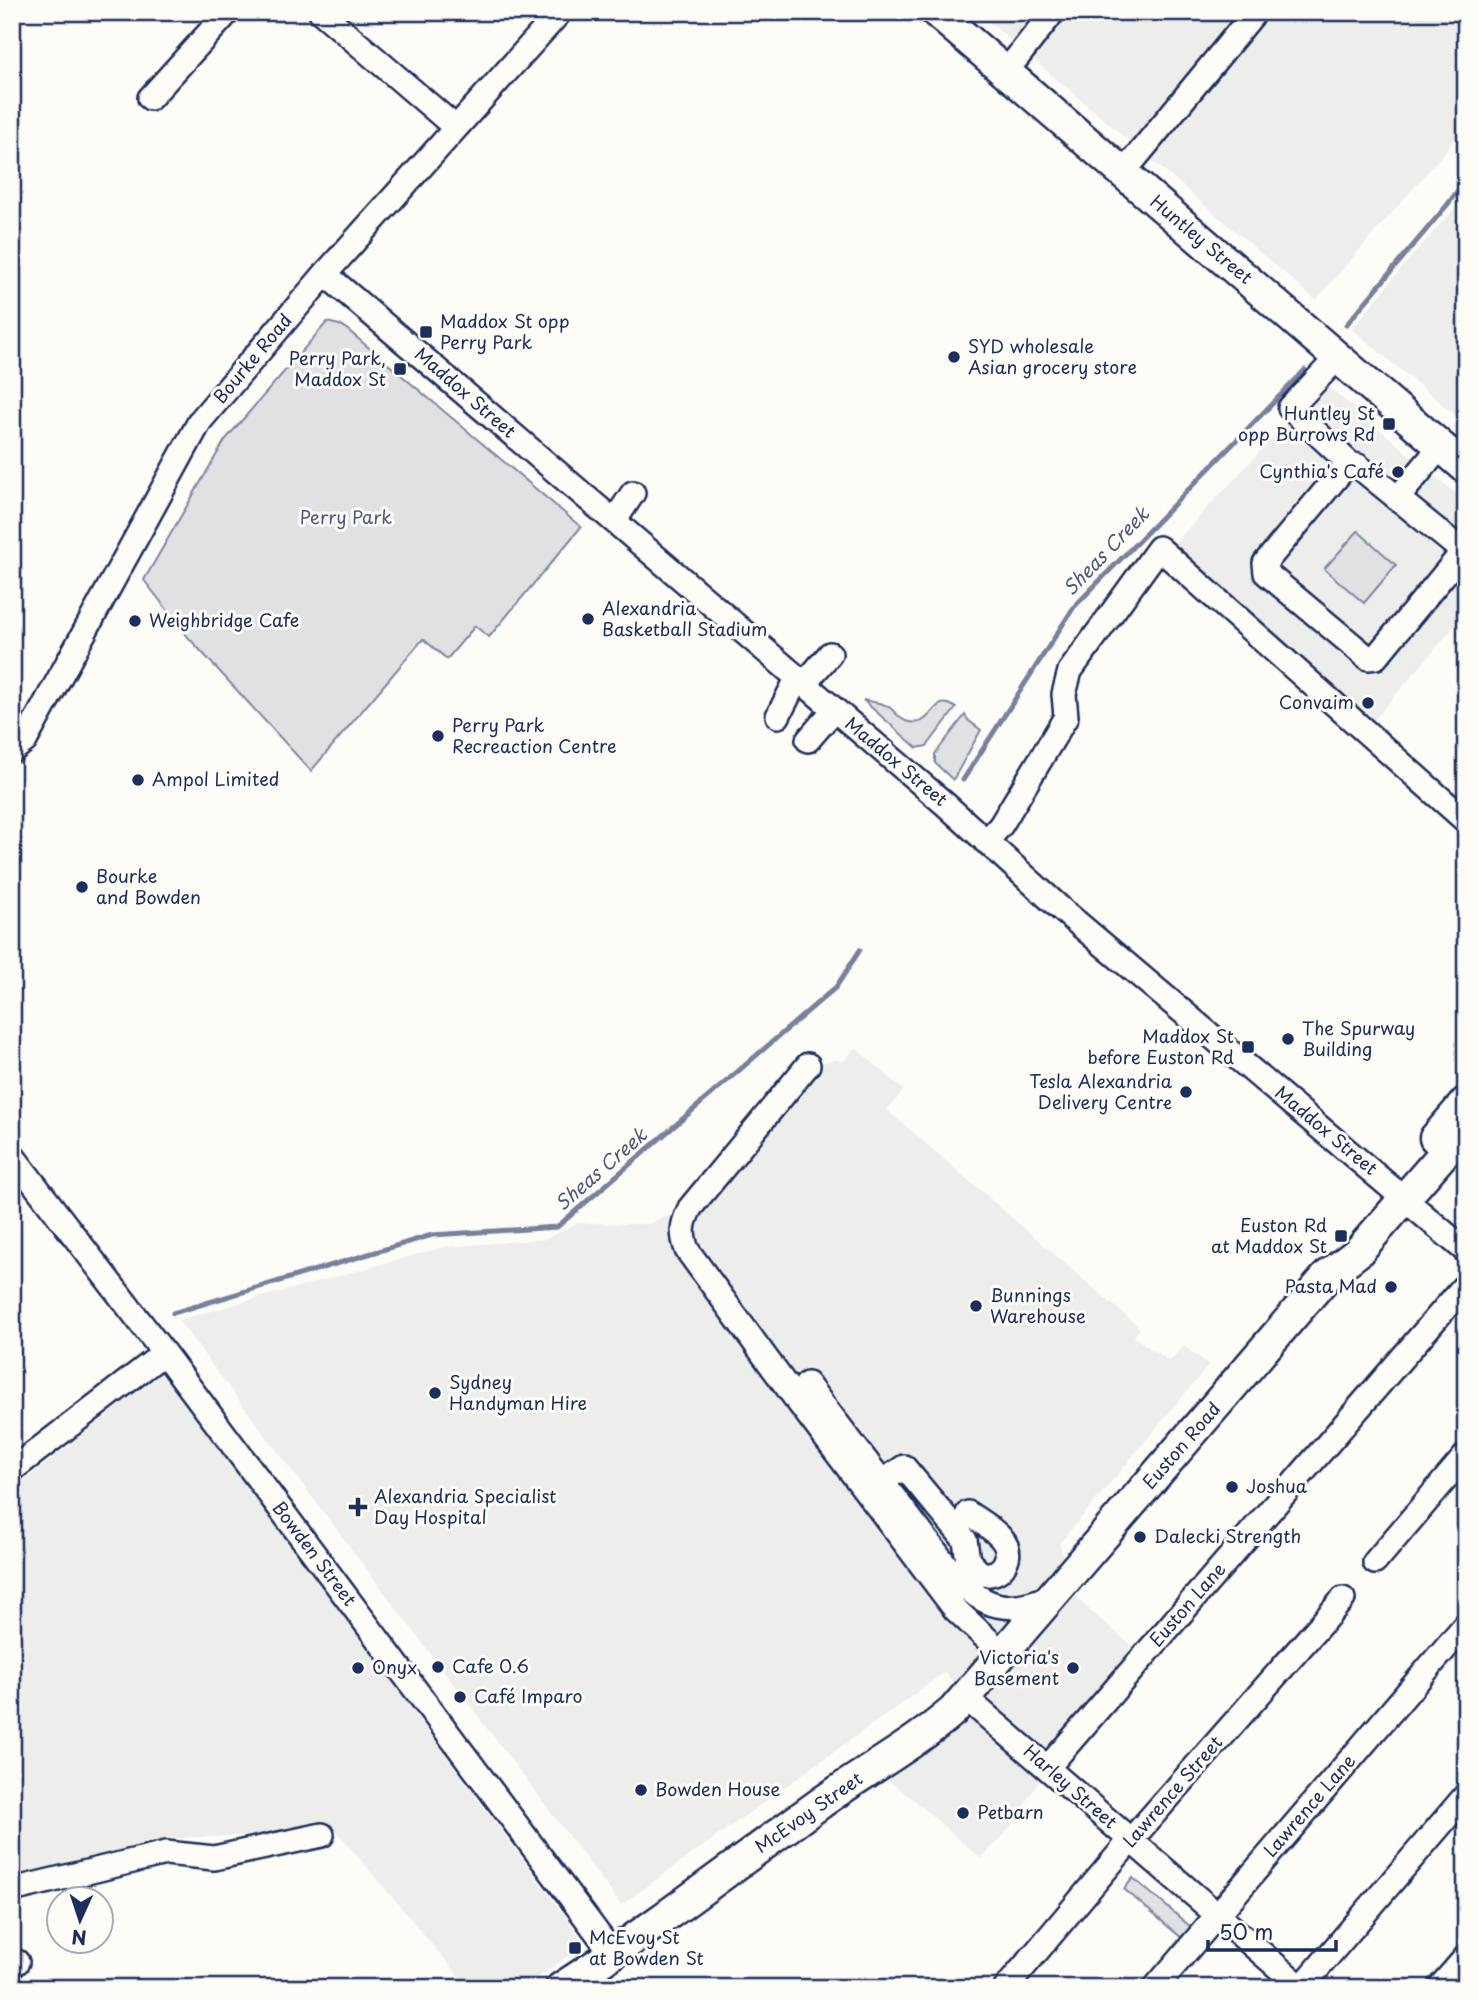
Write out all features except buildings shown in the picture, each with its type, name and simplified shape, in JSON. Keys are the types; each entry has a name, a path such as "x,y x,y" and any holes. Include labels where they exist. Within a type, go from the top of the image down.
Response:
{"main road":[{"name":"Huntley Street","path":"936,12 1466,468"},
{"name":"Euston Road","path":"1398,1193 1466,1102"},
{"name":"Euston Road","path":"1045,1605 1327,1276 1346,1242 1466,1128"},
{"name":"McEvoy Street","path":"561,1988 613,1955 819,1804 928,1731 965,1698 1045,1605"}],"street":[{"path":"150,98 228,12"},
{"path":"321,12 455,127"},
{"name":"Bourke Road","path":"12,751 24,741 200,421 325,274 560,12"},
{"path":"1005,73 1053,12"},
{"path":"1123,173 1255,12"},
{"name":"Maddox Street","path":"325,274 945,804 1070,917 1466,1251"},
{"path":"1338,357 1290,408 1350,464 1358,467 1455,545 1459,552 1457,559 1376,657 1368,658 1266,573 1265,564 1341,471 1350,464"},
{"path":"1397,499 1441,446"},
{"path":"615,520 633,493"},
{"path":"986,842 1001,825 1066,717 1065,694 1070,671 1159,548 1466,821"},
{"path":"778,716 801,682 830,654"},
{"path":"808,740 834,710"},
{"path":"808,1065 690,1208 684,1220 682,1234 687,1250 955,1609 1003,1654"},
{"name":"Bowden Street","path":"12,1155 164,1353 613,1955"},
{"name":"Euston Lane","path":"1048,1767 1466,1284"},
{"path":"12,1470 164,1353"},
{"path":"888,1521 874,1487 805,1387 940,1559 975,1597 1013,1608 1039,1602 1045,1605"},
{"path":"1375,1562 1466,1455"},
{"path":"882,1482 904,1466 958,1517 926,1539"},
{"path":"940,1559 949,1583 987,1622 1003,1654"},
{"name":"Lawrence Street","path":"1006,1988 1131,1840 1343,1599"},
{"name":"Lawrence Lane","path":"1155,1988 1466,1624"},
{"name":"Harley Street","path":"965,1698 1301,1988"},
{"path":"1301,1988 1466,1795"},
{"path":"12,1890 166,1853 214,1858 322,1835"},
{"path":"1438,1988 1466,1957"}],"shaded area":[{"path":"978,12 1466,12 1466,123 1443,154 1316,300"},
{"path":"1466,196 1466,424 1352,329 1410,258"},
{"path":"1324,383 1466,502 1466,613 1368,727 1169,549"},
{"path":"856,1048 904,1090 887,1110 1140,1328 1134,1337 1169,1361 1184,1346 1209,1365 1059,1544 1079,1601 1138,1651 1068,1734 1011,1826 981,1859 873,1768 965,1697 945,1672 621,1905 178,1320 444,1247 546,1239 577,1223 648,1224 690,1208 808,1065 843,1061"},
{"path":"163,1372 585,1944 523,1988 469,1988 338,1833 173,1838 12,1884 12,1490"}],"green space":[{"name":"Perry Park","path":"327,322 343,326 581,527 489,637 475,626 447,659 423,639 311,771 188,637 144,580 225,440"},
{"path":"1358,531 1396,565 1364,603 1324,569"},
{"path":"863,700 885,705 902,719 912,723 924,720 943,703 956,708 927,746 917,748"},
{"path":"965,715 981,730 953,780 935,763 935,754"},
{"path":"1133,1878 1192,1928 1183,1939 1124,1889"}],"waterway":[{"name":"Sheas Creek","path":"1346,325 1466,179"},
{"name":"Sheas Creek","path":"963,780 1074,607 1305,370"},
{"name":"Sheas Creek","path":"173,1313 432,1235 557,1227 836,987 860,950"}],"place":[{"name":"Maddox St opp Perry Park","path":"426,332"},
{"name":"SYD wholesale Asian grocery store","path":"954,357"},
{"name":"Perry Park, Maddox St","path":"400,369"},
{"name":"Huntley St opp Burrows Rd","path":"1389,424"},
{"name":"Cynthia's Café","path":"1398,472"},
{"name":"Alexandria Basketball Stadium","path":"588,619"},
{"name":"Weighbridge Cafe","path":"135,621"},
{"name":"Convaim","path":"1368,703"},
{"name":"Perry Park Recreaction Centre","path":"438,736"},
{"name":"Ampol Limited","path":"138,780"},
{"name":"Bourke and Bowden","path":"82,887"},
{"name":"The Spurway Building","path":"1288,1039"},
{"name":"Maddox St before Euston Rd","path":"1248,1047"},
{"name":"Tesla Alexandria Delivery Centre","path":"1186,1092"},
{"name":"Euston Rd at Maddox St","path":"1341,1236"},
{"name":"Pasta Mad","path":"1391,1287"},
{"name":"Bunnings Warehouse","path":"976,1306"},
{"name":"Sydney Handyman Hire","path":"435,1393"},
{"name":"Joshua","path":"1232,1487"},
{"name":"Alexandria Specialist Day Hospital","path":"358,1507"},
{"name":"Dalecki Strength","path":"1140,1537"},
{"name":"Cafe 0.6","path":"438,1667"},
{"name":"Onyx","path":"358,1668"},
{"name":"Victoria's Basement","path":"1073,1668"},
{"name":"Café Imparo","path":"460,1697"},
{"name":"Bowden House","path":"641,1790"},
{"name":"Petbarn","path":"963,1813"},
{"name":"McEvoy St at Bowden St","path":"575,1948"}]}
